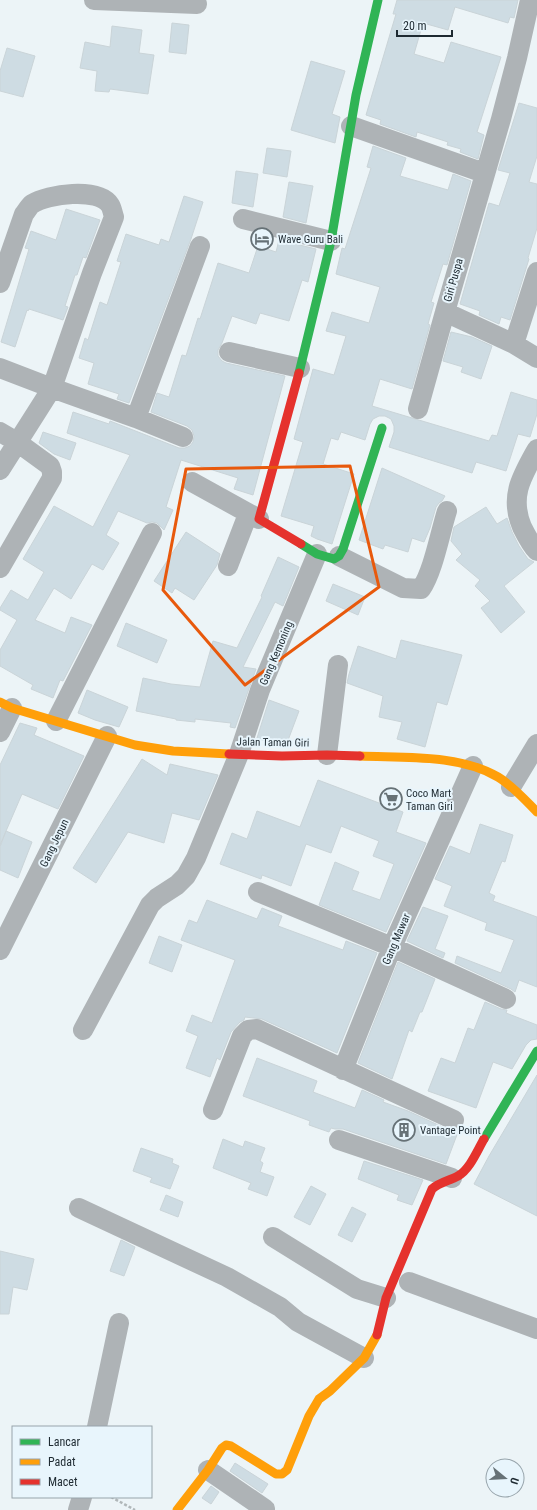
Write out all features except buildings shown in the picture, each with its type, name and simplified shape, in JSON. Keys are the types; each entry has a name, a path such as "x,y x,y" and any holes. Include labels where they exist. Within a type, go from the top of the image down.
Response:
{"street":[{"path":"94,0 197,4"},
{"path":"228,566 254,516 300,368 331,241 358,88 378,0"},
{"name":"Giri Puspa","path":"530,0 507,96 444,312 514,344 537,358"},
{"path":"351,126 484,173"},
{"path":"0,283 24,214 32,205 46,198 73,194 87,194 101,198 110,205 114,217 92,273 52,388 8,437 0,470"},
{"path":"243,219 331,241"},
{"path":"136,418 200,246"},
{"path":"514,344 537,272"},
{"path":"418,409 444,312"},
{"path":"229,352 300,368"},
{"path":"0,368 183,437"},
{"path":"192,482 254,516 317,554 334,559 339,556 345,541 382,428"},
{"path":"0,568 52,478 50,466 8,437"},
{"path":"537,449 524,472 516,502 517,514 524,532 537,551"},
{"path":"339,556 403,588 421,589 430,572 446,511"},
{"path":"56,721 152,533"},
{"name":"Gang Kemoning","path":"83,1030 150,905 157,898 177,885 186,876 196,858 239,754 260,690 317,554"},
{"path":"328,755 338,665"},
{"path":"0,732 6,705"},
{"name":"Jalan Taman Giri","path":"6,705 136,745 173,751 282,756 328,755 447,760 473,766 498,777 511,787 537,812"},
{"name":"Gang Jepun","path":"0,950 107,736"},
{"path":"511,787 537,744"},
{"name":"Gang Mawar","path":"343,1070 392,947 473,766"},
{"path":"258,892 392,947 506,998"},
{"path":"213,1110 242,1036 248,1030 257,1029 388,1091 454,1120"},
{"path":"177,1510 208,1470 222,1448 226,1445 231,1446 276,1474 282,1474 287,1470 309,1416 319,1399 330,1391 364,1358 377,1336 386,1298 432,1189 436,1184 460,1175 467,1168 537,1051"},
{"path":"339,1140 452,1178"},
{"path":"78,1208 227,1277 280,1307 298,1322 364,1358"},
{"path":"273,1237 357,1289 386,1298"},
{"path":"408,1282 537,1329"},
{"path":"97,1426 119,1323"},
{"path":"208,1470 265,1509"},
{"path":"78,1510 82,1498"}],"path":[{"path":"114,1498 135,1510"}],"highlighted area":[{"path":"350,466 379,587 245,685 163,590 186,469"}],"traffic: fast":[{"path":"299,373 331,241 356,95 378,0"},
{"path":"301,544 317,554 334,559 339,556 343,549 382,428"},
{"path":"484,1139 537,1051"}],"traffic: slow":[{"path":"0,702 12,708 135,745 173,751 229,754"},
{"path":"360,756 413,757 466,764 498,777 519,793 537,812"},
{"path":"177,1510 208,1470 222,1448 226,1445 231,1446 276,1474 282,1474 287,1470 309,1416 319,1399 330,1391 364,1358 377,1335"}],"traffic: jam":[{"path":"299,373 259,519 301,544"},
{"path":"229,754 360,756"},
{"path":"377,1335 386,1298 432,1189 462,1173 473,1159 484,1139"}],"place":[{"name":"Wave Guru Bali","path":"262,239"},
{"name":"Coco Mart Taman Giri","path":"391,799"},
{"name":"Vantage Point","path":"404,1130"}]}
